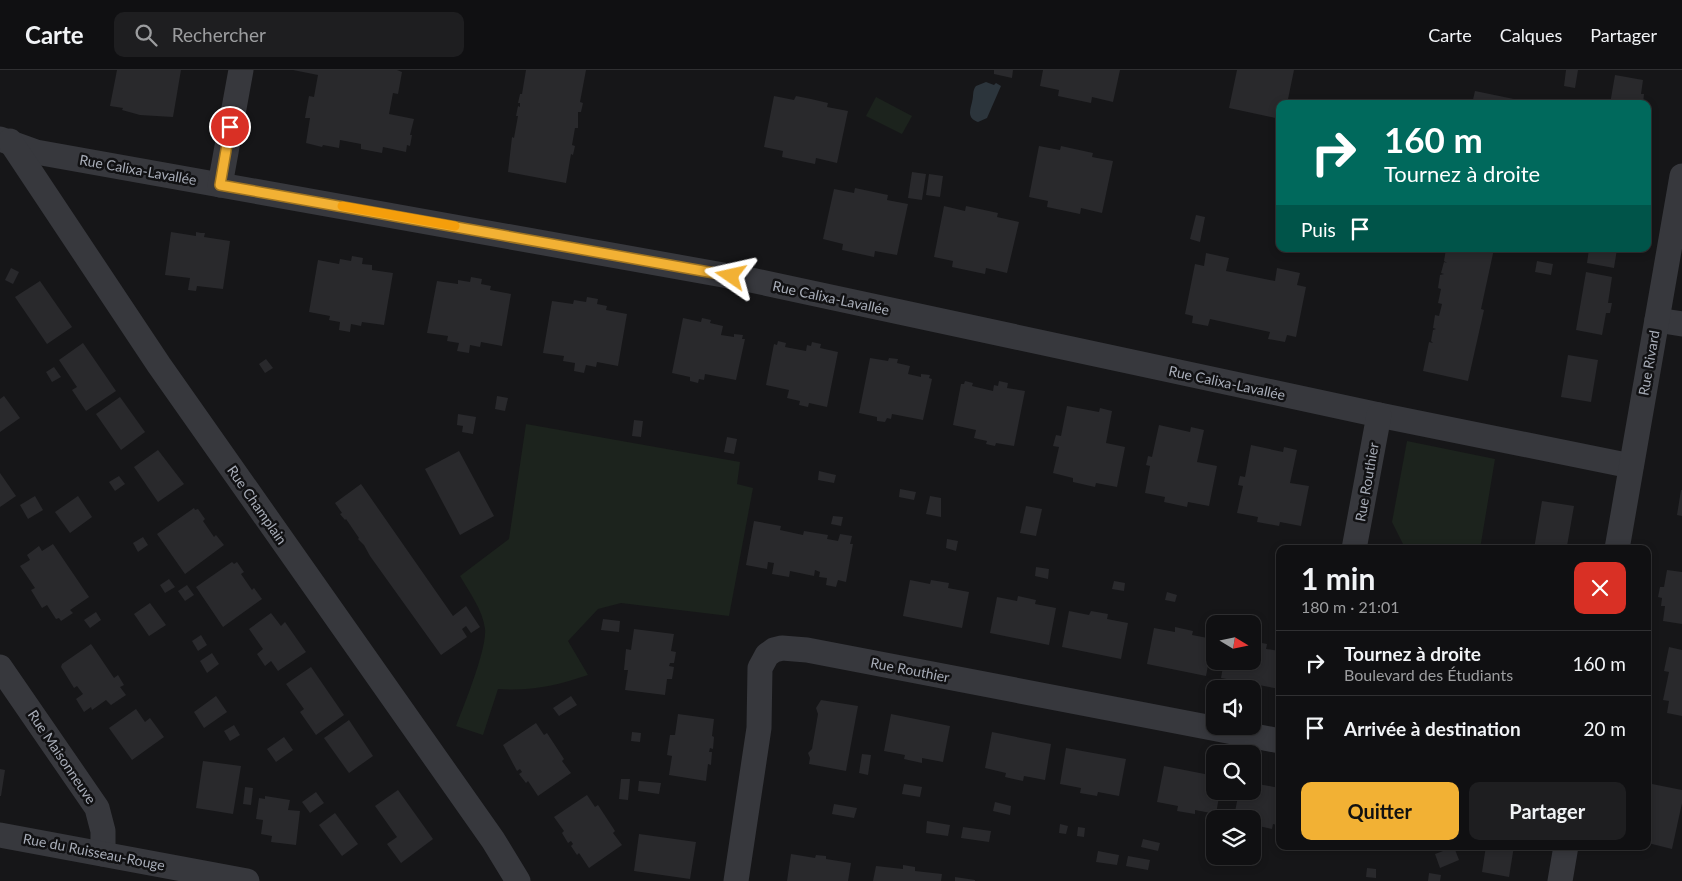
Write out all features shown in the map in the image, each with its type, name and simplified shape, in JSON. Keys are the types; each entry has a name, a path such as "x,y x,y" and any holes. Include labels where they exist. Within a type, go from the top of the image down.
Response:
{"street":[{"path":"220,185 241,70"},
{"name":"Rue Calixa-Lavallée","path":"4,136 36,152 751,280 1379,415 1631,466"},
{"name":"Rue Champlain","path":"4,136 159,365 494,840 518,881"},
{"name":"Rue Rivard","path":"1618,545 1682,176"},
{"path":"1657,320 1682,324"},
{"name":"Rue Routhier","path":"1355,545 1379,415"},
{"name":"Rue Routhier","path":"736,881 759,728 760,668 767,654 782,648 807,650 1276,740"},
{"name":"Rue Maisonneuve","path":"0,667 94,803 104,831 103,854"},
{"name":"Rue du Ruisseau-Rouge","path":"0,835 247,881"},
{"path":"1560,881 1565,850"}],"shaded area":[{"path":"986,82 994,85 996,83 1001,86 987,118 978,122 970,114 974,91 976,86"},
{"path":"876,97 912,116 902,134 866,116"},
{"path":"526,424 740,462 737,484 753,488 729,616 621,603 598,609 568,641 588,675 544,687 498,689 483,735 456,726 479,663 485,638 484,622 479,608 460,576 509,539"},
{"path":"1407,441 1495,459 1481,545 1404,545 1392,522"}],"building":[{"path":"117,70 181,70 173,117 140,115 122,110 123,108 110,106"},
{"path":"293,70 397,70 402,72 398,94 393,93 389,114 414,119 410,135 412,135 410,146 407,145 406,152 383,147 382,153 361,149 361,144 340,140 339,148 323,145 322,147 306,143 310,118 305,118 309,96 314,97 318,75"},
{"path":"526,70 586,70 580,102 583,103 581,112 578,112 578,128 575,128 572,145 575,146 573,155 571,154 566,183 508,172 512,137 514,138 518,106 520,107 520,103 518,103 520,94 522,94"},
{"path":"994,70 1013,70 1012,78 994,74"},
{"path":"1043,70 1120,70 1113,102 1092,97 1091,103 1058,96 1059,90 1040,86"},
{"path":"1237,70 1294,70 1288,100 1276,100 1276,118 1229,108"},
{"path":"1566,70 1578,70 1575,88 1564,86"},
{"path":"1615,75 1643,80 1641,94 1644,94 1643,100 1611,100"},
{"path":"1475,91 1518,100 1473,100"},
{"path":"774,96 794,100 796,96 811,99 828,103 827,107 848,111 837,163 816,158 815,164 782,157 783,151 764,147"},
{"path":"1039,146 1060,150 1061,146 1093,153 1092,157 1113,161 1102,213 1081,208 1080,214 1047,207 1048,201 1029,197"},
{"path":"912,172 926,174 922,200 908,198"},
{"path":"929,174 943,176 940,197 926,195"},
{"path":"855,188 888,195 887,200 908,204 897,255 875,251 874,257 842,250 843,244 823,239 834,189 854,193"},
{"path":"944,206 965,211 966,206 998,213 997,217 1019,222 1007,273 986,268 985,274 952,267 953,261 934,257"},
{"path":"1196,215 1205,217 1200,242 1190,239"},
{"path":"171,232 196,236 196,232 205,233 204,237 230,241 223,289 197,286 196,291 188,290 190,278 165,275"},
{"path":"1446,252 1493,252 1481,309 1484,310 1468,381 1423,371 1429,342 1433,343 1431,341 1433,330 1436,329 1433,328 1435,315 1439,316 1442,304 1438,303 1441,289 1438,288 1440,275 1444,274 1441,273 1444,262 1447,263 1444,261"},
{"path":"1589,252 1617,252 1614,268 1587,263"},
{"path":"1206,253 1229,258 1226,271 1275,281 1277,268 1300,273 1297,285 1306,287 1296,337 1287,335 1285,342 1268,339 1270,332 1210,319 1208,326 1192,323 1193,316 1185,314 1195,264 1204,266"},
{"path":"352,256 363,258 362,264 372,265 372,270 393,273 384,325 362,322 361,326 351,324 350,332 339,330 340,322 329,320 330,316 309,312 318,260 339,264 340,259 351,261"},
{"path":"1537,261 1553,264 1551,275 1535,272"},
{"path":"11,268 19,272 13,284 5,280"},
{"path":"1586,272 1612,277 1608,303 1612,303 1610,313 1606,313 1602,335 1576,330"},
{"path":"471,277 482,279 481,284 491,286 490,290 511,294 502,346 481,342 480,347 470,345 469,353 457,351 459,343 447,341 448,336 427,333 437,281 458,284 458,280 470,282"},
{"path":"40,281 72,327 47,344 15,297"},
{"path":"587,297 598,299 597,304 607,306 606,310 627,314 618,366 597,362 596,367 586,365 584,373 574,371 575,363 563,361 564,356 543,353 552,301 573,304 574,300 586,302"},
{"path":"683,318 701,322 702,318 711,320 710,323 723,326 721,335 734,337 734,334 743,335 742,339 745,339 736,380 705,374 704,380 699,379 698,383 690,381 690,377 672,373"},
{"path":"778,341 786,343 785,347 806,351 807,345 811,346 812,342 821,344 820,348 838,352 827,407 809,403 808,407 799,405 800,401 787,398 789,390 766,385 774,344 777,345"},
{"path":"83,343 116,391 86,411 72,390 77,387 59,360"},
{"path":"1568,355 1598,360 1591,402 1561,397"},
{"path":"870,358 888,361 889,358 898,359 897,363 910,366 908,374 921,377 921,374 930,375 929,378 932,379 923,420 892,414 891,419 887,418 885,422 877,421 877,417 859,413"},
{"path":"266,359 273,368 265,373 259,364"},
{"path":"54,367 61,377 52,382 46,372"},
{"path":"965,381 973,383 972,386 993,391 994,385 998,386 999,381 1008,383 1007,388 1025,391 1014,446 996,443 995,446 986,444 987,441 974,438 976,430 953,425 961,384 964,384"},
{"path":"4,396 20,418 0,432 0,399"},
{"path":"497,396 508,398 505,411 495,409"},
{"path":"120,397 145,432 121,450 96,414"},
{"path":"1067,406 1099,412 1100,408 1112,411 1106,443 1125,447 1117,487 1096,483 1095,487 1073,482 1073,478 1053,473 1059,447 1053,446 1056,435 1061,436"},
{"path":"458,414 476,417 473,434 462,432 463,426 457,425"},
{"path":"634,420 643,421 641,437 632,436"},
{"path":"1159,425 1190,432 1191,427 1204,430 1197,462 1217,466 1209,506 1188,502 1187,507 1164,502 1165,497 1145,493 1150,466 1146,465 1148,456 1152,457"},
{"path":"727,437 737,439 734,454 724,452"},
{"path":"1251,445 1283,452 1284,447 1297,450 1290,483 1309,486 1301,526 1280,522 1279,526 1257,522 1258,517 1237,513 1243,486 1238,485 1239,480 1240,476 1245,477"},
{"path":"158,450 184,484 158,502 134,467"},
{"path":"459,451 494,516 460,535 425,469"},
{"path":"819,471 836,475 834,483 818,480"},
{"path":"0,473 16,496 0,507"},
{"path":"119,476 125,484 115,491 109,482"},
{"path":"361,484 453,616 466,606 480,627 471,633 466,626 462,629 467,637 441,655 358,539 346,519 340,514 342,513 335,503"},
{"path":"900,489 916,492 914,500 899,497"},
{"path":"1682,490 1682,516 1677,515"},
{"path":"35,496 43,510 28,519 20,505"},
{"path":"78,496 92,517 70,533 55,512"},
{"path":"930,496 941,498 941,517 926,514"},
{"path":"1542,501 1574,506 1567,545 1535,545"},
{"path":"1026,506 1042,509 1036,536 1020,533"},
{"path":"194,508 195,510 198,509 205,519 203,521 214,537 216,535 224,545 185,574 157,534"},
{"path":"833,516 843,517 841,526 831,524"},
{"path":"754,521 781,526 780,530 803,535 804,531 828,535 827,539 838,541 840,534 852,536 850,544 853,544 846,582 838,580 836,587 826,585 827,578 819,577 820,572 815,570 814,576 790,571 789,577 772,574 774,563 768,562 767,569 746,565"},
{"path":"143,537 148,545 138,552 133,543"},
{"path":"947,539 958,541 956,551 946,548"},
{"path":"53,544 89,597 70,610 73,613 61,621 59,618 56,619 47,605 42,608 31,590 35,588 20,566 30,560 27,555 39,546 42,551"},
{"path":"232,562 234,564 237,562 244,572 241,574 252,590 254,588 262,599 223,627 196,587"},
{"path":"1036,567 1049,569 1048,579 1035,576"},
{"path":"1667,570 1682,572 1682,624 1663,621 1665,606 1661,606 1662,598 1658,597 1660,587 1664,587"},
{"path":"169,579 175,587 165,593 160,585"},
{"path":"910,580 930,584 931,580 949,583 948,588 969,592 962,628 903,616"},
{"path":"1114,581 1125,583 1124,591 1112,589"},
{"path":"187,585 194,595 185,601 178,591"},
{"path":"1167,592 1177,595 1175,602 1165,600"},
{"path":"1018,596 1036,600 1035,604 1056,608 1049,645 990,633 997,597 1017,601"},
{"path":"150,603 166,625 149,636 134,614"},
{"path":"1069,611 1089,615 1091,611 1108,614 1107,619 1128,623 1121,659 1062,647"},
{"path":"96,612 101,620 90,628 84,620"},
{"path":"271,613 281,626 285,622 306,652 278,671 271,661 265,666 257,654 263,649 249,629"},
{"path":"603,619 620,621 619,632 601,630"},
{"path":"1175,627 1193,631 1192,635 1206,638 1206,676 1147,664 1154,628 1175,632"},
{"path":"634,629 674,634 671,651 676,652 674,663 670,663 669,666 674,667 672,679 667,679 665,695 625,690 628,670 624,670 626,649 631,650"},
{"path":"201,635 207,645 198,651 192,641"},
{"path":"1261,643 1267,644 1266,649 1276,650 1276,688 1261,685 1261,680 1221,678 1222,670 1261,670"},
{"path":"91,644 114,678 118,675 124,685 120,687 126,695 111,705 106,700 92,710 91,707 84,712 76,699 83,694 77,686 74,688 61,667 62,664"},
{"path":"1669,647 1682,650 1682,716 1667,713 1669,701 1663,700 1669,672 1664,671"},
{"path":"212,653 219,664 207,673 200,661"},
{"path":"311,667 344,715 316,735 300,712 304,709 286,684"},
{"path":"216,696 227,712 204,728 194,712"},
{"path":"571,696 577,705 559,716 553,708"},
{"path":"821,700 858,706 846,771 809,764 810,758 808,753 812,749 818,714 816,708"},
{"path":"136,709 145,722 150,718 164,737 132,760 109,728"},
{"path":"678,714 714,719 713,749 710,748 709,752 712,752 711,765 708,764 706,781 669,775 672,756 667,755 670,735 675,735"},
{"path":"891,714 950,726 943,762 922,758 922,763 904,759 905,755 884,751"},
{"path":"349,720 373,756 349,773 324,738"},
{"path":"536,723 544,735 547,733 564,759 562,761 571,773 538,796 528,781 526,783 519,774 522,772 520,769 517,771 503,745"},
{"path":"234,725 240,735 230,741 224,731"},
{"path":"632,732 641,733 640,742 631,741"},
{"path":"992,732 1051,744 1045,780 1024,776 1023,781 1005,777 1006,773 985,768"},
{"path":"284,737 293,750 276,762 267,749"},
{"path":"1066,748 1126,759 1119,796 1098,792 1097,796 1080,793 1081,788 1060,784"},
{"path":"862,754 871,755 868,775 859,773"},
{"path":"203,761 241,766 233,814 196,808"},
{"path":"1164,766 1206,774 1206,800 1218,800 1217,810 1206,810 1206,812 1195,810 1195,814 1177,811 1178,806 1157,802"},
{"path":"0,769 5,770 1,796 0,796"},
{"path":"621,779 630,779 628,800 619,799"},
{"path":"639,781 661,783 659,794 638,791"},
{"path":"904,784 922,787 920,797 902,794"},
{"path":"1652,784 1682,790 1682,803 1672,849 1651,844"},
{"path":"1261,785 1276,787 1276,825 1273,824 1272,829 1261,827 1261,810 1235,810 1237,800 1261,800"},
{"path":"245,787 253,788 251,805 243,804"},
{"path":"398,790 433,839 401,863 387,844 397,837 375,806"},
{"path":"316,792 324,803 310,813 302,802"},
{"path":"587,795 595,807 598,805 615,831 613,833 622,845 589,868 579,853 577,855 571,846 573,844 571,841 568,843 562,833 564,831 554,817"},
{"path":"265,796 290,800 288,810 300,811 296,845 271,842 272,836 261,834 263,820 256,819 259,798 265,799"},
{"path":"995,802 1011,806 1010,815 993,811"},
{"path":"834,804 857,808 854,818 832,814"},
{"path":"335,813 358,844 342,856 319,825"},
{"path":"927,821 950,825 948,836 926,833"},
{"path":"1060,824 1068,826 1066,834 1059,833"},
{"path":"963,827 991,831 989,842 961,838"},
{"path":"1078,827 1085,828 1084,837 1077,836"},
{"path":"639,834 696,842 690,879 634,871"},
{"path":"1143,839 1160,843 1158,851 1141,847"},
{"path":"1446,850 1455,850 1459,860 1440,868 1435,854"},
{"path":"1485,850 1513,850 1509,877 1482,872"},
{"path":"1098,851 1119,855 1117,865 1096,862"},
{"path":"791,854 815,858 816,855 826,856 826,859 851,863 848,881 787,881"},
{"path":"1128,856 1150,860 1148,870 1126,866"},
{"path":"903,865 915,867 915,871 942,874 941,881 873,881 876,866 903,869"},
{"path":"1367,868 1376,869 1376,878 1366,877"},
{"path":"1429,873 1441,875 1440,881 1428,881"},
{"path":"955,877 975,880 975,881 955,881"}],"slow traffic":[{"path":"342,206 455,226"}],"route":[{"path":"230,127 220,185 731,276"}]}
